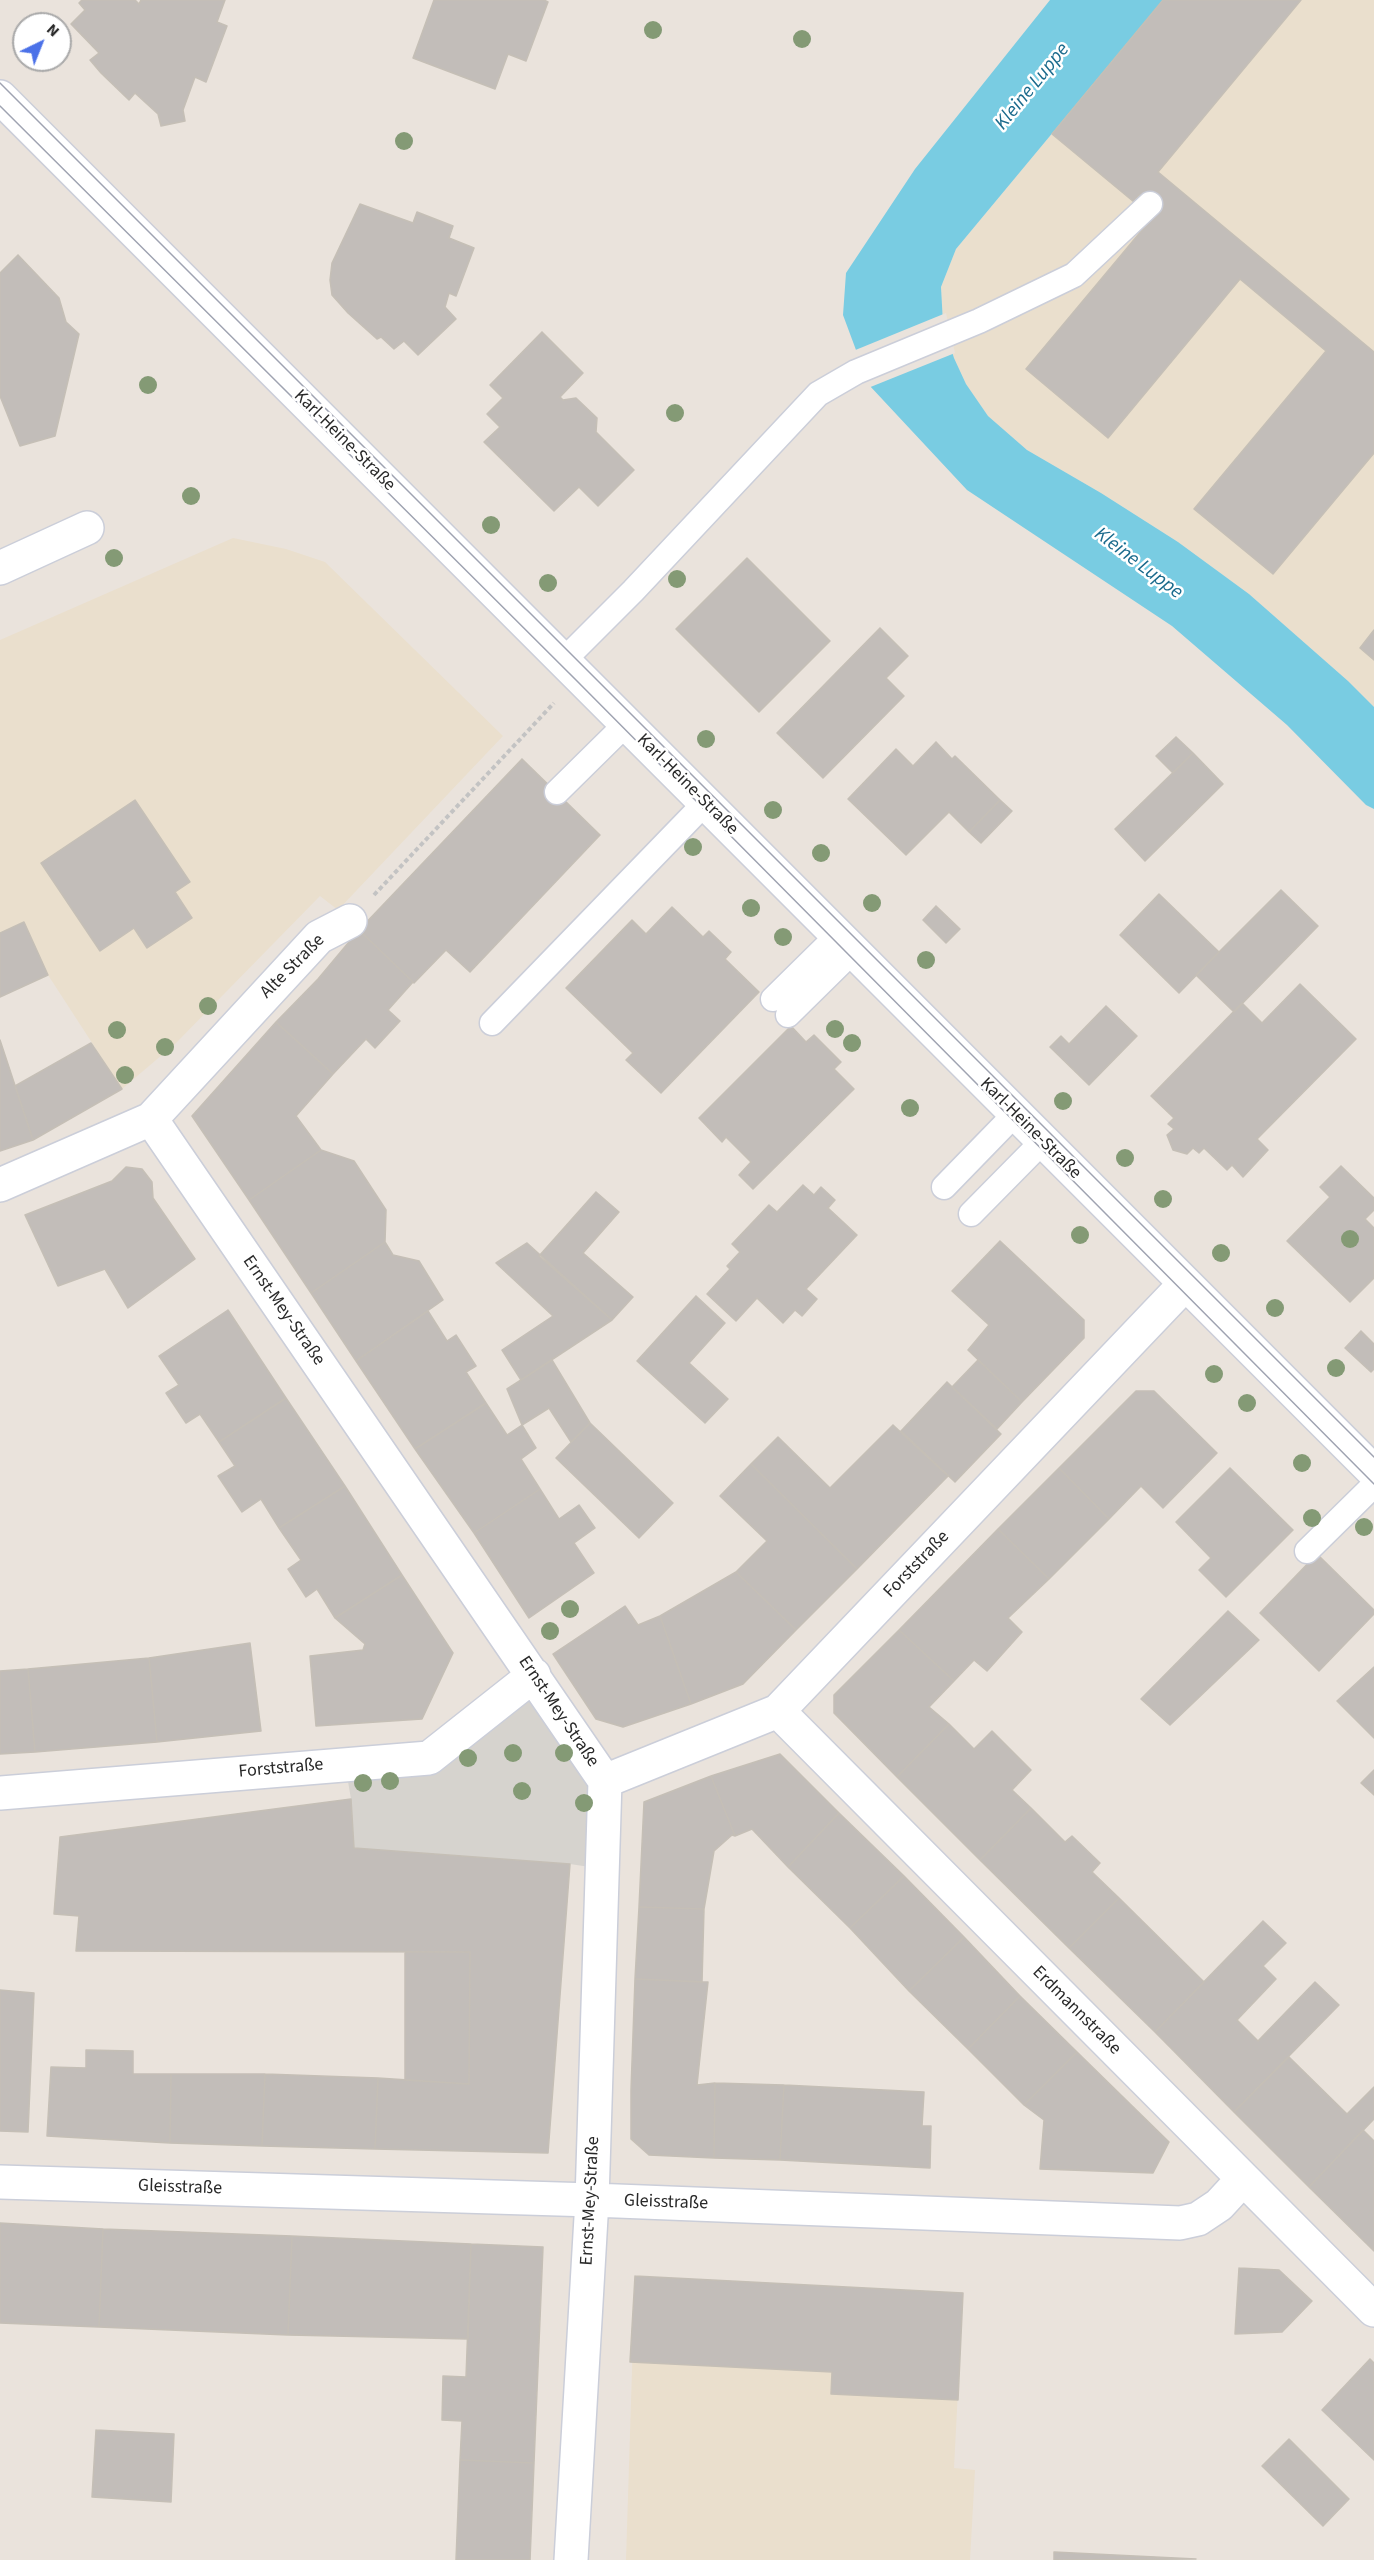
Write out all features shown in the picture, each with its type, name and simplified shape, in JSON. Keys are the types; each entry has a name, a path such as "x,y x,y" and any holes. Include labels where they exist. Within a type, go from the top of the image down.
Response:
{"street":[{"name":"Karl-Heine-Straße","path":"0,97 1374,1472"},
{"path":"0,568 87,528"},
{"name":"Alte Straße","path":"0,1185 151,1119 319,937 350,921"},
{"name":"Ernst-Mey-Straße","path":"151,1119 605,1781 592,2200 571,2560"},
{"name":"Forststraße","path":"605,1781 778,1711 1185,1284"},
{"name":"Forststraße","path":"0,1793 429,1758 534,1675"},
{"name":"Erdmannstraße","path":"778,1711 1374,2310"},
{"name":"Gleisstraße","path":"0,2182 592,2200 1180,2223 1198,2219 1219,2205 1243,2179"}],"lane":[{"path":"571,669 633,591 818,394 856,372 955,331 1074,275 1150,204"},
{"path":"557,792 626,724"},
{"path":"492,1023 705,802"},
{"path":"780,1007 845,943"},
{"path":"944,1187 1016,1114"},
{"path":"971,1214 1043,1141"},
{"path":"1307,1551 1374,1485"}],"path":[{"path":"350,921 571,669"}],"shaded area":[{"path":"1163,0 1374,0 1374,707 1348,681 1249,594 1178,542 1027,450 988,416 966,384 954,358 943,323 941,287 956,249"},
{"path":"233,538 286,549 325,562 503,736 338,910 320,896 176,1043 122,1089 48,975 24,922 0,933 0,640"},
{"path":"534,1675 605,1781 603,1869 570,1864 354,1848 351,1799 345,1764 429,1758"},
{"path":"635,2276 963,2293 954,2468 975,2470 970,2560 626,2560"}],"water":[{"name":"Kleine Luppe","path":"1050,0 1163,0 956,249 941,287 943,323 954,358 966,384 988,416 1027,450 1178,542 1249,594 1348,681 1374,707 1374,809 1366,805 1287,725 1172,626 967,490 869,385 843,315 846,273 915,169"}],"pier":[{"path":"946,313 955,353 868,388 853,351"}],"building":[{"path":"82,0 135,0 139,4 141,0 225,0 217,22 227,26 206,82 195,77 183,110 185,121 161,126 158,114 135,93 129,100 101,73 90,60 99,53 72,25 85,10 79,3"},
{"path":"434,0 544,0 548,2 526,61 508,54 495,89 413,58"},
{"path":"1163,0 1301,0 1158,172 1374,352 1374,453 1273,574 1194,509 1326,351 1240,279 1108,438 1026,369 1158,211 1139,195 1134,202 1052,134"},
{"path":"360,204 413,223 417,212 453,226 449,238 474,248 456,296 449,293 445,307 456,319 418,355 404,341 394,349 381,337 377,339 332,295 330,280 332,263"},
{"path":"18,255 59,298 66,322 79,334 55,436 20,446 0,396 0,273"},
{"path":"542,332 583,373 560,397 563,400 576,398 597,418 596,432 634,470 598,506 579,487 554,511 484,442 500,427 487,414 503,398 490,385"},
{"path":"747,558 830,641 759,712 676,629"},
{"path":"880,628 908,656 886,678 904,696 823,778 777,733"},
{"path":"1374,630 1374,660 1360,648"},
{"path":"1176,737 1193,753 1173,773 1156,756"},
{"path":"936,742 952,759 955,756 1000,800 969,832 949,812 906,855 848,799 896,749 913,766"},
{"path":"1193,753 1223,784 1145,861 1115,829"},
{"path":"522,759 600,835 470,972 446,950 414,983 359,930"},
{"path":"135,800 190,882 175,892 192,918 147,948 134,928 100,951 41,863"},
{"path":"1000,800 1012,811 981,843 969,832"},
{"path":"1281,890 1318,926 1234,1012 1196,975"},
{"path":"1159,894 1219,952 1179,993 1120,935"},
{"path":"936,906 960,929 946,943 923,920"},
{"path":"672,907 703,937 709,931 731,952 725,959 759,992 661,1093 626,1060 633,1053 566,988 632,920 646,934"},
{"path":"24,922 48,975 0,997 0,933"},
{"path":"359,930 413,982 388,1010 400,1021 375,1048 366,1039 333,1074 276,1022 318,979"},
{"path":"1300,984 1356,1039 1257,1139 1268,1150 1243,1177 1232,1165 1227,1170 1204,1148 1199,1153 1193,1148 1187,1154 1173,1150 1167,1135 1174,1129 1168,1124 1174,1118 1151,1096 1242,1003 1262,1023"},
{"path":"1106,1006 1137,1036 1089,1085 1050,1047 1061,1036 1069,1044"},
{"path":"276,1022 333,1074 296,1116 321,1150 249,1200 192,1116"},
{"path":"791,1026 806,1042 814,1035 841,1062 834,1069 854,1089 753,1189 739,1175 751,1162 726,1137 722,1142 699,1118"},
{"path":"0,1040 33,1140 0,1151"},
{"path":"91,1043 122,1089 33,1140 15,1086"},
{"path":"321,1150 354,1161 386,1210 385,1242 311,1293 249,1200"},
{"path":"1341,1166 1374,1198 1374,1210 1365,1219 1374,1228 1374,1278 1350,1302 1287,1241 1330,1197 1320,1187"},
{"path":"126,1167 142,1169 152,1182 153,1198 195,1259 128,1308 105,1269 58,1286 25,1215 112,1181"},
{"path":"803,1185 814,1195 821,1187 835,1200 828,1208 857,1235 806,1289 817,1299 802,1316 795,1310 783,1323 757,1298 736,1321 707,1294 730,1269 727,1266 740,1252 732,1244 769,1205 777,1212"},
{"path":"596,1192 619,1212 583,1253 633,1297 612,1320 539,1256"},
{"path":"1000,1241 1084,1320 1084,1338 1022,1402 968,1350 989,1325 952,1291"},
{"path":"385,1242 393,1255 419,1261 443,1300 356,1361 311,1293"},
{"path":"527,1243 612,1320 521,1380 502,1350 553,1316 496,1263"},
{"path":"696,1296 725,1323 689,1363 728,1399 705,1423 637,1361"},
{"path":"228,1310 286,1398 219,1442 200,1414 186,1423 166,1393 179,1385 159,1356"},
{"path":"428,1311 447,1341 456,1335 476,1366 466,1372 486,1403 415,1449 356,1361"},
{"path":"1361,1331 1374,1344 1374,1369 1371,1372 1345,1348"},
{"path":"552,1360 590,1423 571,1442 549,1408 522,1425 507,1389"},
{"path":"978,1360 1022,1402 997,1429 952,1387"},
{"path":"947,1382 1001,1434 955,1482 901,1431"},
{"path":"1136,1391 1154,1391 1217,1453 1163,1508 1141,1486 1109,1519 1059,1468"},
{"path":"286,1398 345,1486 279,1528 261,1499 242,1512 218,1476 235,1466 219,1442"},
{"path":"486,1403 507,1435 522,1425 536,1448 521,1459 540,1489 474,1533 415,1449"},
{"path":"590,1423 673,1503 639,1538 556,1458"},
{"path":"893,1425 948,1476 857,1569 751,1464 778,1437 830,1488"},
{"path":"751,1464 857,1569 796,1630 736,1572 767,1541 720,1496"},
{"path":"1059,1468 1109,1519 1049,1579 998,1529"},
{"path":"1230,1468 1293,1530 1226,1597 1199,1570 1211,1558 1176,1522"},
{"path":"345,1486 402,1575 335,1618 317,1589 306,1597 288,1569 301,1560 279,1528"},
{"path":"540,1489 559,1519 579,1505 595,1528 574,1543 594,1573 529,1618 474,1533"},
{"path":"998,1529 1049,1579 1008,1618 1022,1632 987,1671 974,1660 954,1681 899,1630"},
{"path":"1317,1554 1374,1610 1374,1614 1319,1671 1260,1613"},
{"path":"736,1572 796,1630 743,1684 691,1704 660,1616"},
{"path":"402,1575 453,1653 422,1719 316,1726 310,1656 363,1650 365,1644 335,1618"},
{"path":"625,1606 638,1625 660,1616 691,1704 623,1727 596,1719 553,1654"},
{"path":"1228,1611 1259,1640 1170,1725 1141,1699"},
{"path":"899,1630 954,1681 929,1707 949,1724 897,1777 834,1713 834,1695"},
{"path":"250,1643 261,1731 157,1742 149,1658"},
{"path":"149,1658 157,1742 35,1752 28,1669"},
{"path":"1374,1667 1374,1738 1337,1701"},
{"path":"28,1669 35,1752 0,1754 0,1671"},
{"path":"949,1724 974,1749 992,1731 1031,1770 1012,1790 1031,1808 980,1860 897,1777"},
{"path":"780,1754 839,1813 788,1867 752,1829 735,1836 711,1776"},
{"path":"1374,1770 1374,1795 1361,1783"},
{"path":"711,1776 735,1836 732,1835 714,1851 704,1909 639,1907 644,1802"},
{"path":"351,1799 354,1848 570,1864 548,2153 375,2149 378,2078 469,2084 470,1952 76,1951 79,1916 54,1914 60,1837"},
{"path":"1031,1808 1065,1842 1072,1836 1100,1863 1092,1872 1119,1898 1069,1948 980,1860"},
{"path":"839,1813 904,1876 850,1928 788,1867"},
{"path":"904,1876 964,1937 909,1991 850,1928"},
{"path":"1119,1898 1204,1982 1155,2032 1069,1948"},
{"path":"639,1907 704,1909 702,1982 635,1979"},
{"path":"1263,1921 1286,1943 1263,1966 1276,1979 1237,2020 1258,2041 1315,1982 1339,2005 1234,2112 1155,2032"},
{"path":"964,1937 1020,1996 968,2049 909,1991"},
{"path":"405,1952 470,1952 469,2084 405,2080"},
{"path":"635,1979 708,1982 697,2085 715,2083 714,2158 649,2155 631,2139"},
{"path":"0,1990 34,1993 28,2132 0,2131"},
{"path":"1020,1996 1077,2052 1024,2105 968,2049"},
{"path":"86,2050 133,2051 133,2074 171,2074 170,2143 47,2136 51,2067 86,2068"},
{"path":"1077,2052 1169,2142 1153,2173 1040,2169 1044,2120 1024,2105"},
{"path":"1289,2057 1347,2114 1374,2087 1374,2119 1309,2187 1234,2112"},
{"path":"171,2074 265,2074 262,2146 170,2143"},
{"path":"265,2074 378,2078 375,2149 262,2146"},
{"path":"715,2083 784,2085 780,2160 714,2158"},
{"path":"784,2085 924,2092 922,2126 931,2126 930,2168 780,2160"},
{"path":"1363,2130 1374,2141 1374,2251 1309,2187"},
{"path":"0,2223 103,2229 99,2327 0,2323"},
{"path":"103,2229 292,2236 288,2335 99,2327"},
{"path":"292,2236 471,2244 468,2339 288,2335"},
{"path":"471,2244 543,2247 534,2463 460,2460 462,2421 442,2420 443,2376 466,2377"},
{"path":"1239,2268 1279,2270 1312,2301 1282,2332 1235,2334"},
{"path":"635,2276 963,2293 958,2400 831,2394 832,2372 630,2362"},
{"path":"1370,2359 1374,2363 1374,2460 1322,2410"},
{"path":"96,2430 174,2434 171,2502 92,2497"},
{"path":"1289,2439 1349,2499 1323,2526 1262,2466"},
{"path":"460,2460 534,2463 530,2560 456,2560"},
{"path":"1054,2552 1196,2559 1054,2560"}],"tram line":[{"path":"0,83 1374,1457"},
{"path":"0,106 576,680 1374,1484"}]}
